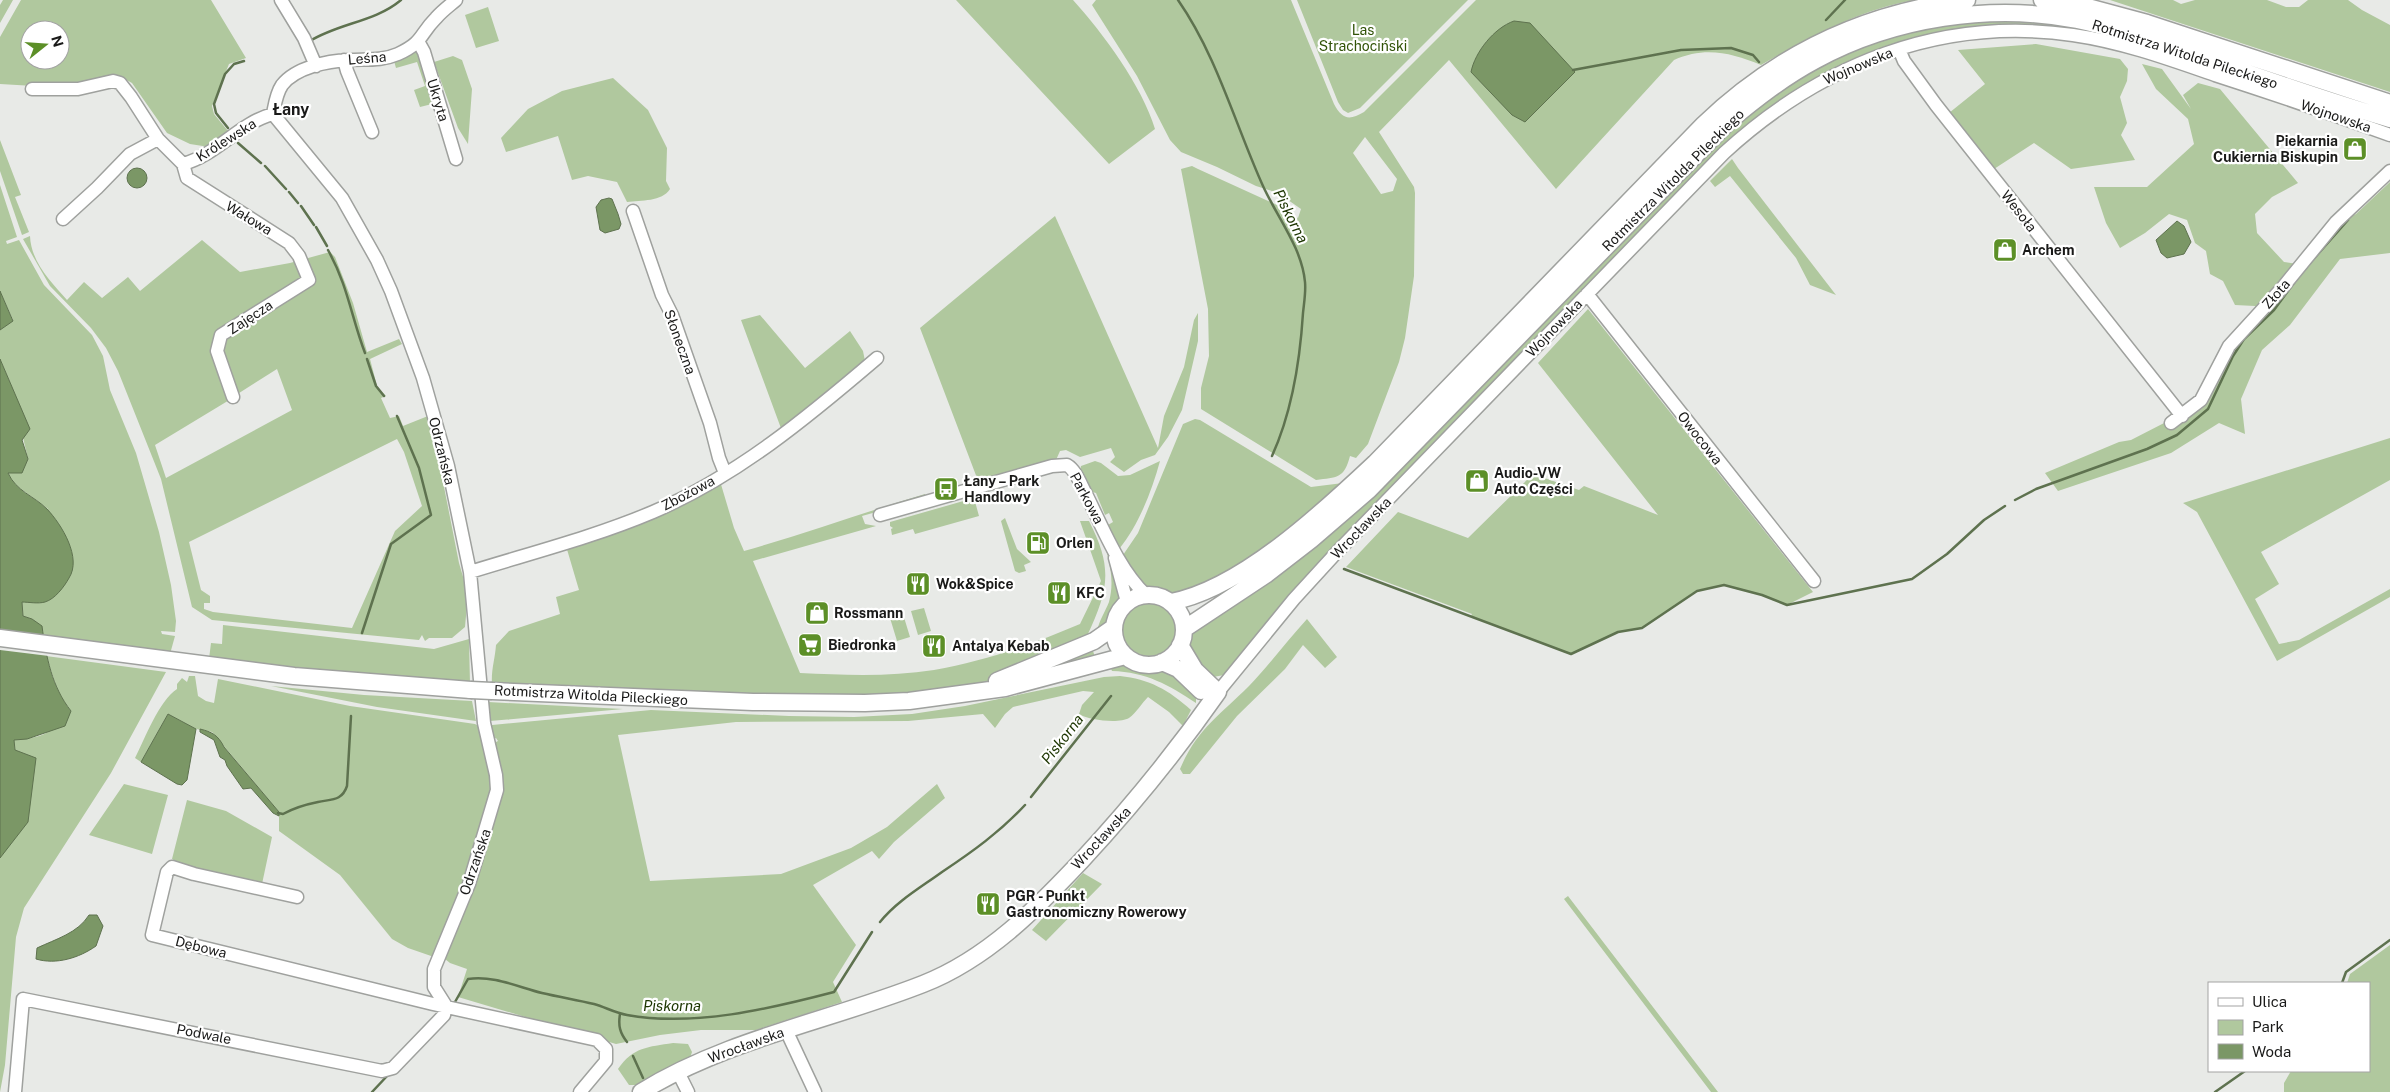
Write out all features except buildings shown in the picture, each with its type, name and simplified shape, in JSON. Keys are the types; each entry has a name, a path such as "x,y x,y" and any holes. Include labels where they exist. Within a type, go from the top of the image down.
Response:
{"main road":[{"name":"Rotmistrza Witolda Pileckiego","path":"1171,602 1203,591 1241,571 1325,509 1375,463 1696,132 1748,86 1793,56 1840,32 1894,13 1967,0"},
{"name":"Rotmistrza Witolda Pileckiego","path":"2042,0 2084,6 2139,20 2390,103"},
{"name":"Rotmistrza Witolda Pileckiego","path":"1184,629 1267,574 1311,540 1369,490 1727,123 1781,80 1843,47 1898,28 1946,18 2023,14 2075,20 2135,35 2390,119"},
{"path":"1146,595 1160,596 1171,602 1181,614 1184,629 1180,646 1172,656 1162,662 1142,664 1125,656 1116,642 1114,627 1118,612 1127,602 1146,595"},
{"name":"Rotmistrza Witolda Pileckiego","path":"964,694 1094,641 1114,627"},
{"name":"Rotmistrza Witolda Pileckiego","path":"0,638 220,667 355,682 471,690 837,704 908,701 1005,688 1125,656"},
{"path":"1180,646 1214,697"},
{"path":"1162,662 1178,670 1214,697"},
{"name":"Wrocławska","path":"640,1092 678,1072 786,1030 924,984 983,953 1028,915 1113,826 1164,767 1214,697"}],"street":[{"path":"273,114 276,97 283,84 292,77 316,66 304,38 281,0"},
{"path":"419,43 435,19 456,0"},
{"name":"Wojnowska","path":"1452,434 1724,153 1766,117 1794,97 1829,77 1872,58 1899,49 1945,38 1997,32 2050,33 2089,38 2167,58 2390,135"},
{"name":"Leśna","path":"316,66 344,60 388,58 419,43"},
{"name":"Ukryta","path":"419,43 424,52 456,159"},
{"name":"Wesoła","path":"1899,49 1904,61 1936,105 2176,419"},
{"path":"344,60 346,71 372,132"},
{"name":"Królewska","path":"32,89 78,89 113,80 120,83 158,139 183,164 205,156 252,123 273,114"},
{"name":"Odrzańska","path":"273,114 342,198 377,260 391,291 423,378 448,466 470,572 484,723 496,775 497,790 469,884 436,961 433,980 434,987 446,1006"},
{"path":"63,219 130,154 158,139"},
{"name":"Wałowa","path":"183,164 187,178 289,243 299,256 309,280"},
{"name":"Złota","path":"2176,419 2201,400 2229,346 2283,286 2336,222 2390,171"},
{"name":"Słoneczna","path":"633,211 710,423 725,473"},
{"name":"Zajęcza","path":"233,397 217,351 221,335 309,280"},
{"name":"Owocowa","path":"1587,294 1814,581"},
{"name":"Zbożowa","path":"470,572 647,514 703,487 787,432 877,358"},
{"name":"Wrocławska","path":"1214,697 1294,599 1452,434"},
{"name":"Parkowa","path":"880,515 1052,466 1067,465 1076,477 1112,546"},
{"path":"1112,546 1146,595"},
{"path":"1112,546 1127,602"},
{"name":"Dębowa","path":"298,897 194,874 172,867 166,872 152,935 446,1006"},
{"name":"Podwale","path":"15,1092 23,1000 382,1071 388,1070 398,1063 444,1015 446,1006"},
{"path":"446,1006 597,1040 606,1049 607,1055 601,1068 580,1092"},
{"path":"786,1030 815,1092"},
{"path":"678,1072 688,1092"}],"green space":[{"path":"3,0 13,0 0,23 0,5"},
{"path":"21,0 211,0 246,58 229,64 212,106 214,114 228,131 209,147 190,144 167,133 132,83 123,78 92,83 34,86 0,84 0,37"},
{"path":"956,0 1073,0 1109,44 1131,78 1149,112 1155,129 1109,164"},
{"path":"1096,0 1291,0 1334,104 1340,113 1346,117 1354,117 1364,112 1476,0 1915,0 1895,4 1855,17 1816,35 1761,65 1729,54 1708,52 1697,53 1674,60 1556,189 1449,60 1379,132 1414,187 1415,193 1414,276 1405,338 1399,362 1368,444 1356,458 1350,456 1348,464 1339,476 1316,480 1201,409 1201,388 1209,356 1208,309 1181,169 1192,166 1275,204 1298,218 1301,209 1278,193 1256,186 1181,152 1170,140 1137,76 1092,5","holes":["1365,137 1397,179 1393,191 1381,194 1353,153"]},
{"name":"Las Strachociński","path":"1297,0 1468,0 1360,108 1348,113 1343,110 1338,102"},
{"path":"2110,0 2173,0 2181,4 2195,0 2267,0 2286,7 2299,7 2308,0 2348,0 2390,25 2390,92"},
{"path":"488,7 499,41 476,48 465,15"},
{"path":"2022,20 2087,28 2390,125 2390,131 2133,43 1975,29 1808,84 1769,109 1224,675 1208,678 1187,642 1190,630 1739,120 1814,67 1885,37 1956,22"},
{"path":"2036,44 2120,59 2128,69 2127,81 2120,97 2127,123 2121,135 2135,160 2071,169 2034,143 1994,169 1949,113 1985,84 1958,50"},
{"path":"414,51 419,53 436,103 420,107 414,90 425,86 417,62 396,68 394,61"},
{"path":"453,56 462,60 472,89 468,144 458,128 434,62"},
{"path":"2142,64 2162,69 2191,109 2183,95 2198,83 2220,89 2298,183 2272,197 2255,214 2257,233 2284,262 2304,265 2343,220 2356,214 2390,182 2390,253 2340,259 2290,325 2262,350 2241,399 2245,434 2219,423 2171,453 2058,491 2045,473 2119,442 2131,440 2168,421 2176,423 2238,340 2260,317 2255,306 2235,305 2223,281 2210,274 2206,251 2195,243 2187,220 2169,214 2145,233 2120,248 2106,223 2094,187 2147,187 2194,144 2188,119 2156,89"},
{"path":"613,78 648,110 667,148 666,181 670,189 662,196 651,200 627,202 617,182 588,176 572,180 558,136 506,152 501,138 528,109 562,91"},
{"path":"0,140 21,195 15,197 29,232 22,235 0,171"},
{"path":"1732,159 1836,295 1810,285 1796,258 1730,176 1715,187 1710,181"},
{"path":"0,185 17,237 6,241 7,244 19,240 44,285 92,335 103,356 110,390 136,453 159,532 171,585 176,621 175,632 161,631 162,634 175,636 170,654 43,637 32,619 23,616 22,602 45,602 48,509 13,483 8,473 28,459 10,382 0,359 0,330 13,320 0,291"},
{"path":"1055,216 1158,448 1164,416 1184,367 1194,320 1198,313 1198,341 1182,410 1168,437 1155,455 1141,460 1124,472 1110,462 1115,457 1111,448 1080,457 1066,450 1060,451 1056,460 974,484 973,480 977,478 920,328"},
{"path":"30,236 31,245 38,263 67,300 84,282 102,298 128,277 140,291 202,240 240,272 290,263 330,252 335,257 353,303 367,352 399,339 402,344 370,359 377,386 386,396 381,398 390,418 399,416 403,426 428,416 433,431 459,563 468,594 465,627 452,638 429,638 425,641 422,635 419,640 212,620 192,607 161,479 118,371 106,348 91,328 50,286 23,239","holes":["217,338 236,395 277,369 292,410 166,478 155,445 231,399","397,439 404,452 422,506 395,531 352,628 213,612 204,609 204,603 210,603 210,596 201,590 189,542"]},
{"path":"1588,309 1813,592 1787,605 1762,595 1724,585 1697,590 1642,628 1618,632 1571,654 1471,616 1472,614 1346,567 1398,512 1468,538 1533,474 1579,490 1584,486 1658,515 1538,363"},
{"path":"760,315 805,368 850,331 863,351 865,361 782,431 741,320"},
{"path":"1195,419 1200,420 1311,487 1343,483 1304,518 1278,538 1222,576 1194,588 1169,593 1147,589 1136,578 1123,555 1138,533 1183,424"},
{"path":"2390,438 2390,480 2261,552 2279,584 2255,599 2279,644 2299,640 2390,589 2390,597 2277,661 2197,512 2183,503"},
{"path":"1095,461 1101,463 1118,476 1130,475 1160,461 1144,507 1133,529 1119,549 1108,525 1113,522 1109,513 1105,515 1096,493 1089,491 1080,472 1081,466"},
{"path":"720,481 734,528 744,551 925,494 926,498 862,516 865,524 876,526 753,561 800,673 884,675 934,670 972,662 1008,651 1080,624 1101,581 1080,521 1089,521 1102,552 1105,578 1100,605 1087,636 1001,677 953,690 846,699 492,684 496,645 509,631 560,614 556,597 579,590 566,546"},
{"path":"974,498 979,516 915,534 913,529 892,535 891,529 893,528 890,526 890,522"},
{"path":"1005,518 1017,549 1031,562 1024,565 1026,571 1019,573 1015,571 1001,521"},
{"path":"1103,539 1109,553 1120,600 1109,624 1097,631 1111,594 1109,562"},
{"path":"1149,602 1164,607 1172,615 1177,630 1172,645 1164,653 1149,658 1134,653 1126,645 1121,630 1126,615 1134,607"},
{"path":"924,608 931,631 918,635 911,611"},
{"path":"903,614 910,637 897,641 890,618"},
{"path":"1307,619 1337,657 1325,668 1303,645 1285,669 1237,716 1190,774 1183,774 1180,769 1201,733 1249,686"},
{"path":"223,625 434,649 469,639 470,684 384,678 209,659 211,643 222,644"},
{"path":"1091,645 1095,657 1009,684"},
{"path":"46,656 166,672 111,773 24,908 16,937 5,1065 0,1092 0,858 5,850 15,750 13,739 40,736 52,729 71,711 60,697"},
{"path":"1124,662 1147,670 1166,668 1196,697 1196,703 1157,681 1136,674 1112,671 1109,664"},
{"path":"189,676 195,676 198,696 214,703 218,679 350,706 475,724 480,727 494,786 475,858 434,957 408,948 392,939 340,875 279,831 279,812 212,732 196,729 168,714 141,762 135,758 158,711 177,689 177,684 182,678 187,682"},
{"path":"1120,676 1149,683 1167,691 1183,703 1191,710 1183,726 1169,712 1148,697 1132,716 1124,720 1104,720 1083,716 1079,714 1082,705 1094,692 1083,691 1013,707 1005,714 995,728 983,714 908,721 736,722 618,735 650,881 781,874 851,848 887,827 937,784 945,798 894,842 879,859 872,851 813,885 856,945 833,982 842,1002 756,1030 701,1030 660,1035 616,1044 458,997 467,969 450,963 445,959 497,813 492,744 498,741 496,738 492,740 489,726 651,710 854,717 912,714 965,706 1104,677"},
{"path":"271,686 364,695 472,701 476,721 377,707"},
{"path":"488,702 623,709 490,721"},
{"path":"124,784 168,795 152,854 89,835"},
{"path":"187,800 226,811 272,837 262,884 189,869 172,859"},
{"path":"1083,873 1102,884 1046,941 1032,930"},
{"path":"1568,896 1718,1092 1711,1092 1564,899"},
{"path":"2390,945 2390,1092 2284,1092 2284,1083 2290,1072 2370,1072 2370,982 2347,982 2350,974"},
{"path":"673,1043 688,1044 692,1052 690,1058 637,1085 629,1085 618,1069 635,1052 649,1047"}],"water":[{"path":"1514,21 1530,23 1575,72 1525,122 1512,115 1471,72 1481,49 1499,29"},
{"path":"137,168 144,171 147,178 144,185 137,188 130,185 127,178 130,171"},
{"path":"612,199 621,224 619,229 605,233 600,230 596,207 601,200"},
{"path":"2177,221 2184,226 2191,242 2184,254 2167,258 2161,253 2156,240"},
{"path":"0,291 13,321 0,330"},
{"path":"0,359 30,429 22,440 28,459 22,473 8,473 16,484 47,509 59,524 72,552 73,561 69,578 56,595 42,603 22,602 23,616 32,619 42,626 51,671 64,702 71,711 65,726 27,739 14,740 15,750 36,758 28,822 0,858"},
{"path":"168,714 196,729 187,780 182,785 177,784 141,762"},
{"path":"200,729 217,737 279,812 279,816 273,813 251,788 243,789 225,760 220,757 214,740 200,732"},
{"path":"89,915 97,915 103,926 96,946 75,957 59,961 36,959 37,948 73,931"}],"pier":[{"path":"0,631 48,652 49,656 0,650"}],"waterway":[{"path":"310,41 333,30 380,13 401,0"},
{"name":"Piskorna","path":"1178,0 1192,22 1215,67 1263,186 1294,245 1303,269 1305,294 1297,368 1285,422 1272,456"},
{"path":"1826,20 1845,0"},
{"path":"1573,70 1681,50 1731,48 1753,55 1759,62"},
{"path":"228,128 216,113 214,104 225,74 234,64 244,61"},
{"path":"238,143 261,163"},
{"path":"265,166 286,189"},
{"path":"289,192 298,203"},
{"path":"301,206 314,225"},
{"path":"2309,264 2348,220"},
{"path":"316,227 327,246"},
{"path":"328,250 345,289 365,353"},
{"path":"2015,500 2036,489 2147,449 2177,435 2208,409 2233,356 2244,339 2274,310 2296,280"},
{"path":"367,359 376,386 384,396"},
{"path":"362,633 391,544 431,515 419,468 397,416"},
{"path":"1344,569 1571,654 1618,632 1642,628 1697,591 1724,585 1762,595 1787,605 1912,579 1947,554 1984,520 2005,506"},
{"name":"Piskorna","path":"1031,797 1111,696"},
{"path":"278,813 283,814 305,805 336,799 345,791 347,786 351,716"},
{"name":"Piskorna","path":"880,922 909,895 985,841 1025,805"},
{"name":"Piskorna","path":"455,1002 468,979 477,978 496,980 542,993 594,1004 618,1013 652,1018 705,1017 758,1010 834,992 872,932"},
{"path":"2342,982 2346,972 2390,940"},
{"path":"620,1014 620,1029 627,1042"},
{"path":"633,1056 643,1078"},
{"path":"2215,1092 2244,1072"},
{"name":"Piskorna","path":"372,1092 388,1075"}],"place":[{"name":"Piekarnia Cukiernia Biskupin","path":"2355,149"},
{"name":"Archem","path":"2005,250"},
{"name":"Audio-VW Auto Części","path":"1477,481"},
{"name":"Łany – Park Handlowy","path":"946,489"},
{"name":"Orlen","path":"1038,543"},
{"name":"Wok&Spice","path":"918,584"},
{"name":"KFC","path":"1059,593"},
{"name":"Rossmann","path":"817,613"},
{"name":"Biedronka","path":"810,645"},
{"name":"Antalya Kebab","path":"934,646"},
{"name":"PGR - Punkt Gastronomiczny Rowerowy","path":"988,904"}],"district":[{"name":"Łany","path":"291,109"}]}
